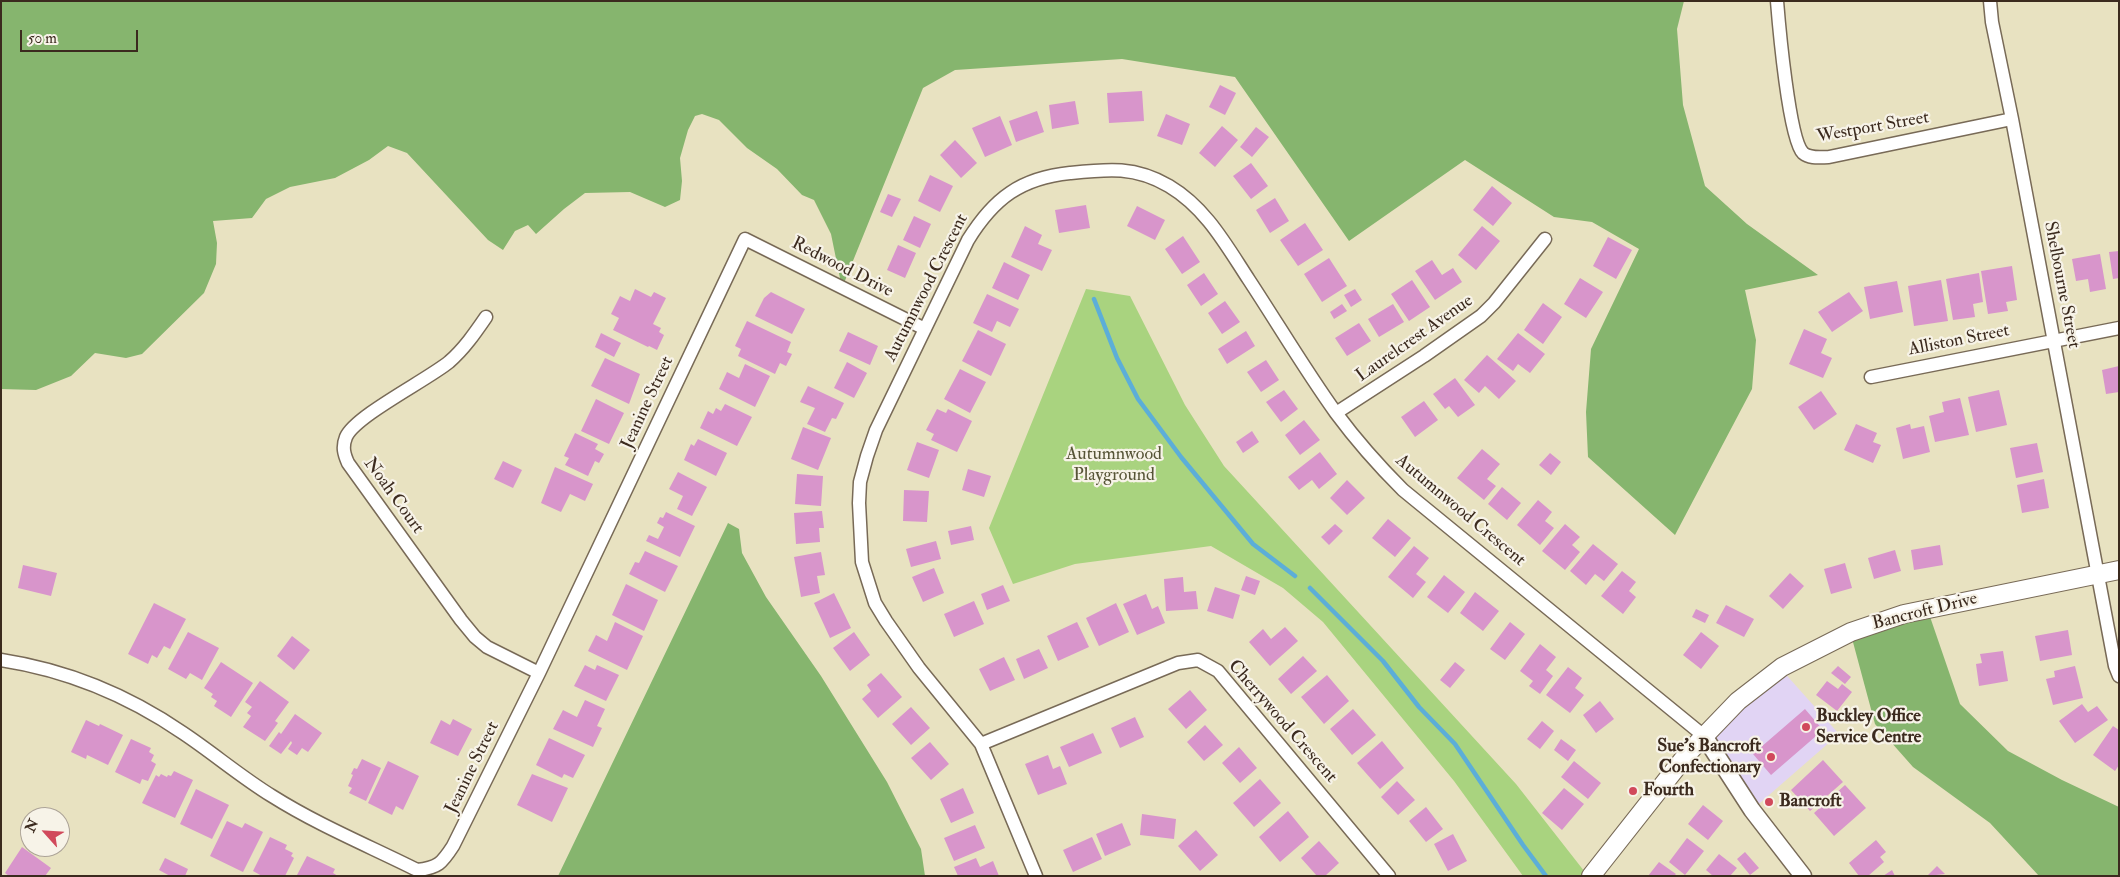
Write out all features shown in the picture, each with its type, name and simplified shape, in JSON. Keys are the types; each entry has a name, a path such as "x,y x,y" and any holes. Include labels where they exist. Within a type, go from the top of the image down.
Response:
{"main road":[{"name":"Bancroft Drive","path":"1591,876 1704,736 1738,701 1782,667 1851,632 1904,614 2119,570"}],"street":[{"name":"Westport Street","path":"1777,1 1788,95 1798,148 1805,155 1829,157 2012,119"},
{"name":"Shelbourne Street","path":"1990,1 1992,22 2054,340 2097,575 2115,666 2119,676"},
{"name":"Autumnwood Crescent","path":"1036,876 982,744 919,668 875,603 862,562 859,503 860,482 866,456 876,430 968,240 978,223 995,204 1025,183 1043,177 1112,169 1130,171 1168,185 1194,204 1206,216 1336,413 1369,454 1403,490 1704,736"},
{"name":"Redwood Drive","path":"745,239 924,329"},
{"name":"Jeanine Street","path":"1,660 50,671 79,680 123,699 183,732 248,780 296,810 417,870 433,868 445,859 453,846 539,673 745,239"},
{"name":"Laurelcrest Avenue","path":"1336,413 1424,356 1481,316 1544,239"},
{"name":"Noah Court","path":"486,317 473,336 448,362 349,431 345,438 344,454 354,471 475,637 487,647 539,673"},
{"name":"Alliston Street","path":"1871,377 2119,328"},
{"name":"Cherrywood Crescent","path":"982,744 1178,663 1198,660 1218,671 1389,876"},
{"path":"1704,736 1752,810 1803,876"}],"shaded area":[{"path":"1781,669 1839,734 1753,809 1706,736"}],"green space":[{"path":"1,1 1684,1 1677,29 1683,105 1705,186 1747,224 1818,275 1745,290 1756,340 1752,389 1675,535 1588,457 1586,412 1591,349 1639,249 1592,222 1554,217 1465,160 1349,241 1235,77 1122,59 955,70 923,88 842,288 831,234 814,200 802,195 777,169 747,148 719,120 702,114 695,116 688,130 680,158 682,181 680,200 665,207 630,192 585,193 536,234 528,225 515,231 503,250 488,240 407,153 388,146 369,160 335,178 290,187 266,199 252,218 213,221 217,243 216,264 204,293 142,354 126,358 95,353 71,376 36,390 1,389"},
{"name":"Autumnwood Playground","path":"1086,289 1130,296 1185,405 1224,466 1516,784 1588,876 1523,876 1454,781 1323,622 1283,588 1211,546 1075,564 1013,584 989,528"},
{"path":"728,523 739,529 742,553 766,597 821,676 887,782 921,849 925,876 558,876"},
{"path":"1927,608 1960,704 2008,751 2062,780 2119,807 2119,876 2039,876 1990,823 1913,767 1875,724 1850,631"}],"building":[{"path":"1220,85 1236,93 1225,115 1209,107"},
{"path":"1142,91 1144,121 1109,123 1107,93"},
{"path":"1075,101 1079,124 1052,129 1049,105"},
{"path":"1037,111 1044,132 1016,142 1009,121"},
{"path":"1166,114 1190,124 1182,145 1157,136"},
{"path":"1000,116 1012,145 985,157 972,128"},
{"path":"1222,126 1238,140 1215,167 1199,153"},
{"path":"1256,127 1269,137 1252,157 1240,147"},
{"path":"955,140 977,163 961,178 940,155"},
{"path":"1251,163 1268,186 1251,199 1233,176"},
{"path":"930,175 953,186 940,212 918,201"},
{"path":"1492,186 1512,203 1493,226 1473,210"},
{"path":"888,194 901,199 892,217 880,212"},
{"path":"1275,198 1289,221 1270,233 1256,210"},
{"path":"1086,205 1090,228 1059,233 1055,210"},
{"path":"1137,206 1165,220 1155,240 1127,226"},
{"path":"914,216 931,224 920,248 903,240"},
{"path":"1305,223 1323,250 1298,266 1280,240"},
{"path":"1025,226 1042,235 1038,244 1052,250 1042,271 1011,257"},
{"path":"1482,226 1500,241 1476,270 1458,255"},
{"path":"1183,236 1200,262 1182,274 1165,249"},
{"path":"1608,237 1632,250 1616,279 1593,266"},
{"path":"898,245 916,253 905,278 887,270"},
{"path":"2119,251 2119,278 2113,279 2109,252"},
{"path":"2100,254 2106,289 2090,292 2088,279 2076,281 2072,259"},
{"path":"1329,258 1347,286 1322,302 1304,274"},
{"path":"1432,260 1442,275 1453,268 1462,282 1435,300 1415,271"},
{"path":"1004,262 1030,275 1018,300 992,288"},
{"path":"2012,266 2017,300 2006,302 2008,311 1988,314 1981,271"},
{"path":"1204,273 1218,294 1201,306 1187,285"},
{"path":"1979,273 1983,302 1973,304 1975,317 1953,320 1946,279"},
{"path":"1580,278 1603,292 1586,318 1564,304"},
{"path":"1412,280 1430,307 1409,321 1391,294"},
{"path":"1941,280 1948,321 1914,326 1908,286"},
{"path":"1897,281 1903,312 1870,319 1864,287"},
{"path":"635,289 651,297 654,292 666,298 653,324 661,328 659,332 664,335 657,350 613,330 619,318 611,314 620,296 630,301"},
{"path":"1355,289 1362,300 1351,307 1344,295"},
{"path":"771,292 805,309 792,334 755,316 764,298"},
{"path":"1849,292 1863,311 1832,332 1818,312"},
{"path":"987,294 1019,309 1010,327 997,321 992,332 973,323"},
{"path":"1225,301 1240,322 1222,334 1208,313"},
{"path":"1543,303 1562,317 1543,344 1524,330"},
{"path":"1342,304 1347,311 1334,319 1330,312"},
{"path":"1393,304 1404,322 1379,337 1368,319"},
{"path":"747,321 791,342 787,352 792,354 786,366 780,363 775,374 738,356 741,349 735,346"},
{"path":"1359,323 1371,341 1347,356 1335,338"},
{"path":"1804,329 1827,339 1821,353 1832,358 1823,378 1789,364"},
{"path":"978,330 1006,344 991,376 962,361"},
{"path":"1246,331 1255,346 1227,364 1218,349"},
{"path":"848,332 878,346 870,365 839,351"},
{"path":"601,333 621,343 614,357 595,347"},
{"path":"1518,333 1545,354 1530,373 1518,364 1513,371 1497,359"},
{"path":"1487,355 1516,381 1499,399 1485,386 1479,393 1464,380"},
{"path":"605,358 640,374 629,404 591,386"},
{"path":"1266,360 1279,380 1261,392 1247,372"},
{"path":"847,362 867,373 854,398 834,388"},
{"path":"745,364 770,376 755,407 719,389 727,372 739,378"},
{"path":"2119,366 2119,392 2106,394 2102,370"},
{"path":"960,369 986,382 970,413 944,399"},
{"path":"1455,378 1475,405 1458,417 1449,406 1445,409 1433,394"},
{"path":"808,386 844,403 836,419 832,418 825,432 807,424 815,408 800,402"},
{"path":"1284,390 1298,409 1281,422 1266,402"},
{"path":"1999,390 2007,425 1976,432 1968,397"},
{"path":"1821,391 1837,414 1814,430 1798,407"},
{"path":"1960,398 1969,435 1935,442 1929,416 1944,412 1942,402"},
{"path":"596,399 624,413 609,444 581,431"},
{"path":"1424,401 1438,420 1415,437 1401,417"},
{"path":"725,404 752,417 737,446 700,428 708,411 713,414 716,408 721,411"},
{"path":"937,409 946,413 948,409 972,421 957,452 931,440 934,434 926,430"},
{"path":"1304,420 1320,440 1300,455 1285,435"},
{"path":"1856,424 1877,433 1873,442 1881,445 1873,463 1844,450"},
{"path":"1910,424 1911,429 1924,426 1930,452 1903,459 1896,428"},
{"path":"803,427 831,438 818,470 791,459"},
{"path":"1252,431 1259,442 1243,453 1236,442"},
{"path":"575,433 598,444 595,449 604,454 599,463 595,461 588,476 565,465 569,458 564,456"},
{"path":"698,439 727,453 716,476 684,460 691,444 694,446"},
{"path":"917,442 939,450 929,478 907,470"},
{"path":"2037,443 2043,472 2016,478 2010,448"},
{"path":"1482,449 1500,464 1487,479 1496,486 1484,500 1457,478"},
{"path":"1320,452 1337,474 1319,489 1312,480 1299,490 1288,477"},
{"path":"1550,453 1561,462 1551,475 1539,465"},
{"path":"503,461 522,470 513,488 494,479"},
{"path":"555,467 593,484 585,501 570,494 561,512 541,503"},
{"path":"968,469 991,476 984,497 962,490"},
{"path":"678,472 707,487 692,516 677,509 683,496 669,489"},
{"path":"797,474 823,476 821,506 795,504"},
{"path":"2044,479 2049,508 2022,513 2017,485"},
{"path":"1347,480 1365,498 1347,515 1330,498"},
{"path":"1502,487 1521,503 1507,520 1488,504"},
{"path":"904,490 929,491 927,522 903,521"},
{"path":"1538,500 1552,512 1545,521 1554,528 1540,545 1517,525"},
{"path":"822,511 824,528 819,528 820,542 796,544 794,513"},
{"path":"666,512 695,526 680,557 646,541 649,535 658,539 664,527 657,523"},
{"path":"1388,519 1411,538 1395,557 1372,538"},
{"path":"1335,524 1343,531 1329,545 1321,537"},
{"path":"1565,524 1580,537 1572,545 1580,552 1565,570 1542,551"},
{"path":"971,526 974,540 951,545 948,531"},
{"path":"936,541 941,559 911,567 906,549"},
{"path":"1593,544 1618,564 1604,581 1595,574 1586,585 1570,571"},
{"path":"1940,545 1943,565 1914,570 1911,550"},
{"path":"1414,546 1429,558 1416,574 1426,582 1413,598 1388,577"},
{"path":"1895,550 1901,571 1874,579 1868,558"},
{"path":"645,551 678,566 665,592 629,574 635,562 639,563"},
{"path":"821,552 825,575 817,576 820,593 801,597 794,557"},
{"path":"1845,563 1852,588 1831,594 1824,569"},
{"path":"23,565 57,573 51,596 18,588"},
{"path":"934,568 944,593 923,602 912,577"},
{"path":"1622,571 1636,582 1629,591 1636,597 1623,614 1601,596"},
{"path":"1790,573 1804,586 1783,609 1769,596"},
{"path":"1444,575 1465,592 1448,613 1427,597"},
{"path":"1246,576 1260,581 1255,595 1241,590"},
{"path":"1183,577 1184,592 1196,591 1198,609 1166,611 1164,579"},
{"path":"626,584 658,600 644,631 612,615"},
{"path":"1003,585 1010,601 987,610 981,594"},
{"path":"1215,587 1240,595 1233,619 1207,611"},
{"path":"1475,592 1499,611 1483,631 1460,613"},
{"path":"834,593 851,628 830,638 814,603"},
{"path":"1146,594 1152,609 1158,606 1165,623 1137,635 1123,604"},
{"path":"974,601 984,624 954,637 944,614"},
{"path":"154,603 186,619 170,649 164,646 157,658 152,655 148,664 128,654"},
{"path":"1116,603 1129,632 1099,646 1086,618"},
{"path":"1726,605 1754,619 1744,637 1716,623"},
{"path":"1696,609 1709,615 1705,623 1692,617"},
{"path":"615,622 643,636 627,670 588,651 596,635 607,641"},
{"path":"1077,622 1089,647 1058,661 1047,636"},
{"path":"1510,622 1525,634 1505,660 1490,649"},
{"path":"1285,627 1298,641 1270,666 1249,642 1263,629 1271,639"},
{"path":"2068,630 2072,655 2040,661 2035,636"},
{"path":"188,632 219,648 202,680 190,673 186,679 168,669"},
{"path":"854,632 870,655 850,671 833,648"},
{"path":"1701,632 1719,646 1701,669 1683,655"},
{"path":"292,636 310,650 294,670 277,656"},
{"path":"1540,644 1556,657 1546,670 1553,676 1540,694 1529,686 1533,681 1520,671"},
{"path":"1039,649 1048,668 1024,679 1016,659"},
{"path":"2003,651 2008,681 1979,686 1976,664 1982,663 1980,654"},
{"path":"1303,656 1317,671 1291,694 1278,679"},
{"path":"1004,657 1015,680 990,691 979,669"},
{"path":"221,662 253,683 231,717 214,706 217,701 211,697 213,694 204,688"},
{"path":"1455,662 1465,670 1450,688 1440,680"},
{"path":"585,665 595,670 597,665 619,675 606,701 574,686"},
{"path":"1838,666 1851,677 1845,684 1831,673"},
{"path":"2075,666 2083,698 2053,705 2046,679 2055,677 2054,671"},
{"path":"1568,667 1582,678 1575,688 1584,695 1570,713 1546,695"},
{"path":"881,673 902,697 878,718 862,699 871,691 867,685"},
{"path":"1327,675 1349,701 1324,724 1301,697"},
{"path":"260,681 289,702 275,721 278,723 265,741 243,727 251,716 247,713 252,707 245,702"},
{"path":"1827,681 1838,689 1842,684 1852,692 1837,711 1816,695"},
{"path":"1190,690 1207,710 1186,729 1168,709"},
{"path":"585,700 605,709 597,726 602,728 593,747 553,729 563,710 577,717"},
{"path":"1600,701 1614,719 1596,733 1583,715"},
{"path":"2082,704 2088,712 2097,706 2108,720 2075,743 2059,721"},
{"path":"911,707 930,728 911,745 892,724"},
{"path":"1353,709 1376,735 1352,755 1330,729"},
{"path":"1805,709 1823,730 1771,775 1753,754"},
{"path":"295,714 322,733 308,752 302,748 297,755 288,749 292,743 291,741 281,754 269,746 279,732 281,734"},
{"path":"1135,717 1144,737 1120,748 1111,728"},
{"path":"453,719 472,729 458,756 430,743 441,720 450,725"},
{"path":"86,720 99,726 100,724 123,735 108,765 87,755 86,759 71,752"},
{"path":"1542,721 1554,731 1540,749 1527,739"},
{"path":"1205,725 1223,745 1204,761 1187,742"},
{"path":"2113,726 2119,730 2119,765 2115,771 2093,755"},
{"path":"1093,733 1102,753 1069,767 1060,747"},
{"path":"549,738 585,755 573,778 564,774 562,778 536,765"},
{"path":"131,739 151,748 149,752 154,755 151,761 156,764 148,781 142,779 140,784 115,772"},
{"path":"1561,739 1576,750 1568,761 1554,750"},
{"path":"1382,741 1404,768 1380,789 1357,763"},
{"path":"930,742 949,764 931,780 911,758"},
{"path":"1239,747 1257,768 1240,783 1222,763"},
{"path":"1048,755 1053,769 1060,766 1067,784 1038,795 1025,764"},
{"path":"362,759 381,768 366,801 349,793 352,788 348,786 354,768 357,769"},
{"path":"1823,760 1843,782 1810,811 1791,790"},
{"path":"388,761 419,776 403,810 396,806 392,815 368,803"},
{"path":"1574,761 1601,783 1588,799 1561,777"},
{"path":"174,771 193,780 175,818 142,803 156,775 159,777 161,774 167,777 168,775 171,776"},
{"path":"532,774 568,788 552,822 517,805"},
{"path":"1260,779 1281,803 1254,827 1233,803"},
{"path":"1397,781 1415,800 1398,815 1381,797"},
{"path":"1845,785 1866,808 1834,836 1814,813"},
{"path":"963,788 974,813 951,823 940,799"},
{"path":"1564,788 1584,804 1562,830 1542,813"},
{"path":"196,789 229,805 212,839 180,824"},
{"path":"1703,805 1723,821 1708,840 1688,824"},
{"path":"1426,807 1443,829 1426,842 1409,821"},
{"path":"1288,811 1309,837 1280,862 1259,837"},
{"path":"1142,814 1176,819 1174,839 1140,835"},
{"path":"227,821 242,828 245,823 263,832 243,872 210,856"},
{"path":"1122,823 1131,845 1105,856 1096,834"},
{"path":"975,825 985,848 954,861 944,838"},
{"path":"1196,830 1218,855 1200,871 1178,846"},
{"path":"1453,834 1467,861 1448,871 1434,844"},
{"path":"270,837 287,845 285,849 293,853 291,856 294,858 285,876 262,876 253,871"},
{"path":"1092,837 1102,859 1073,872 1063,850"},
{"path":"1687,838 1704,851 1685,875 1669,862"},
{"path":"1876,840 1886,852 1880,857 1884,862 1868,876 1859,876 1849,863"},
{"path":"1319,841 1339,863 1325,876 1317,876 1301,858"},
{"path":"20,850 20,857 36,857 51,868 45,876 9,876 5,873"},
{"path":"1745,852 1759,868 1750,875 1737,859"},
{"path":"1719,854 1737,868 1730,876 1713,876 1706,870"},
{"path":"307,856 335,869 333,873 338,876 297,875"},
{"path":"165,858 188,869 185,876 170,876 159,870"},
{"path":"976,858 980,867 993,861 999,876 958,876 954,867"},
{"path":"1659,862 1676,874 1674,876 1648,876"},
{"path":"1937,866 1945,874 1927,876"},
{"path":"1892,870 1895,876 1883,876"}],"waterway":[{"path":"1094,299 1117,358 1138,399 1181,457 1253,544 1295,576"},
{"path":"1310,588 1383,661 1419,707 1455,744 1546,876"}],"place":[{"name":"Buckley Office Service Centre","path":"1806,727"},
{"name":"Sue's Bancroft Confectionary","path":"1771,757"},
{"name":"Fourth","path":"1633,791"},
{"name":"Bancroft","path":"1769,802"}]}
